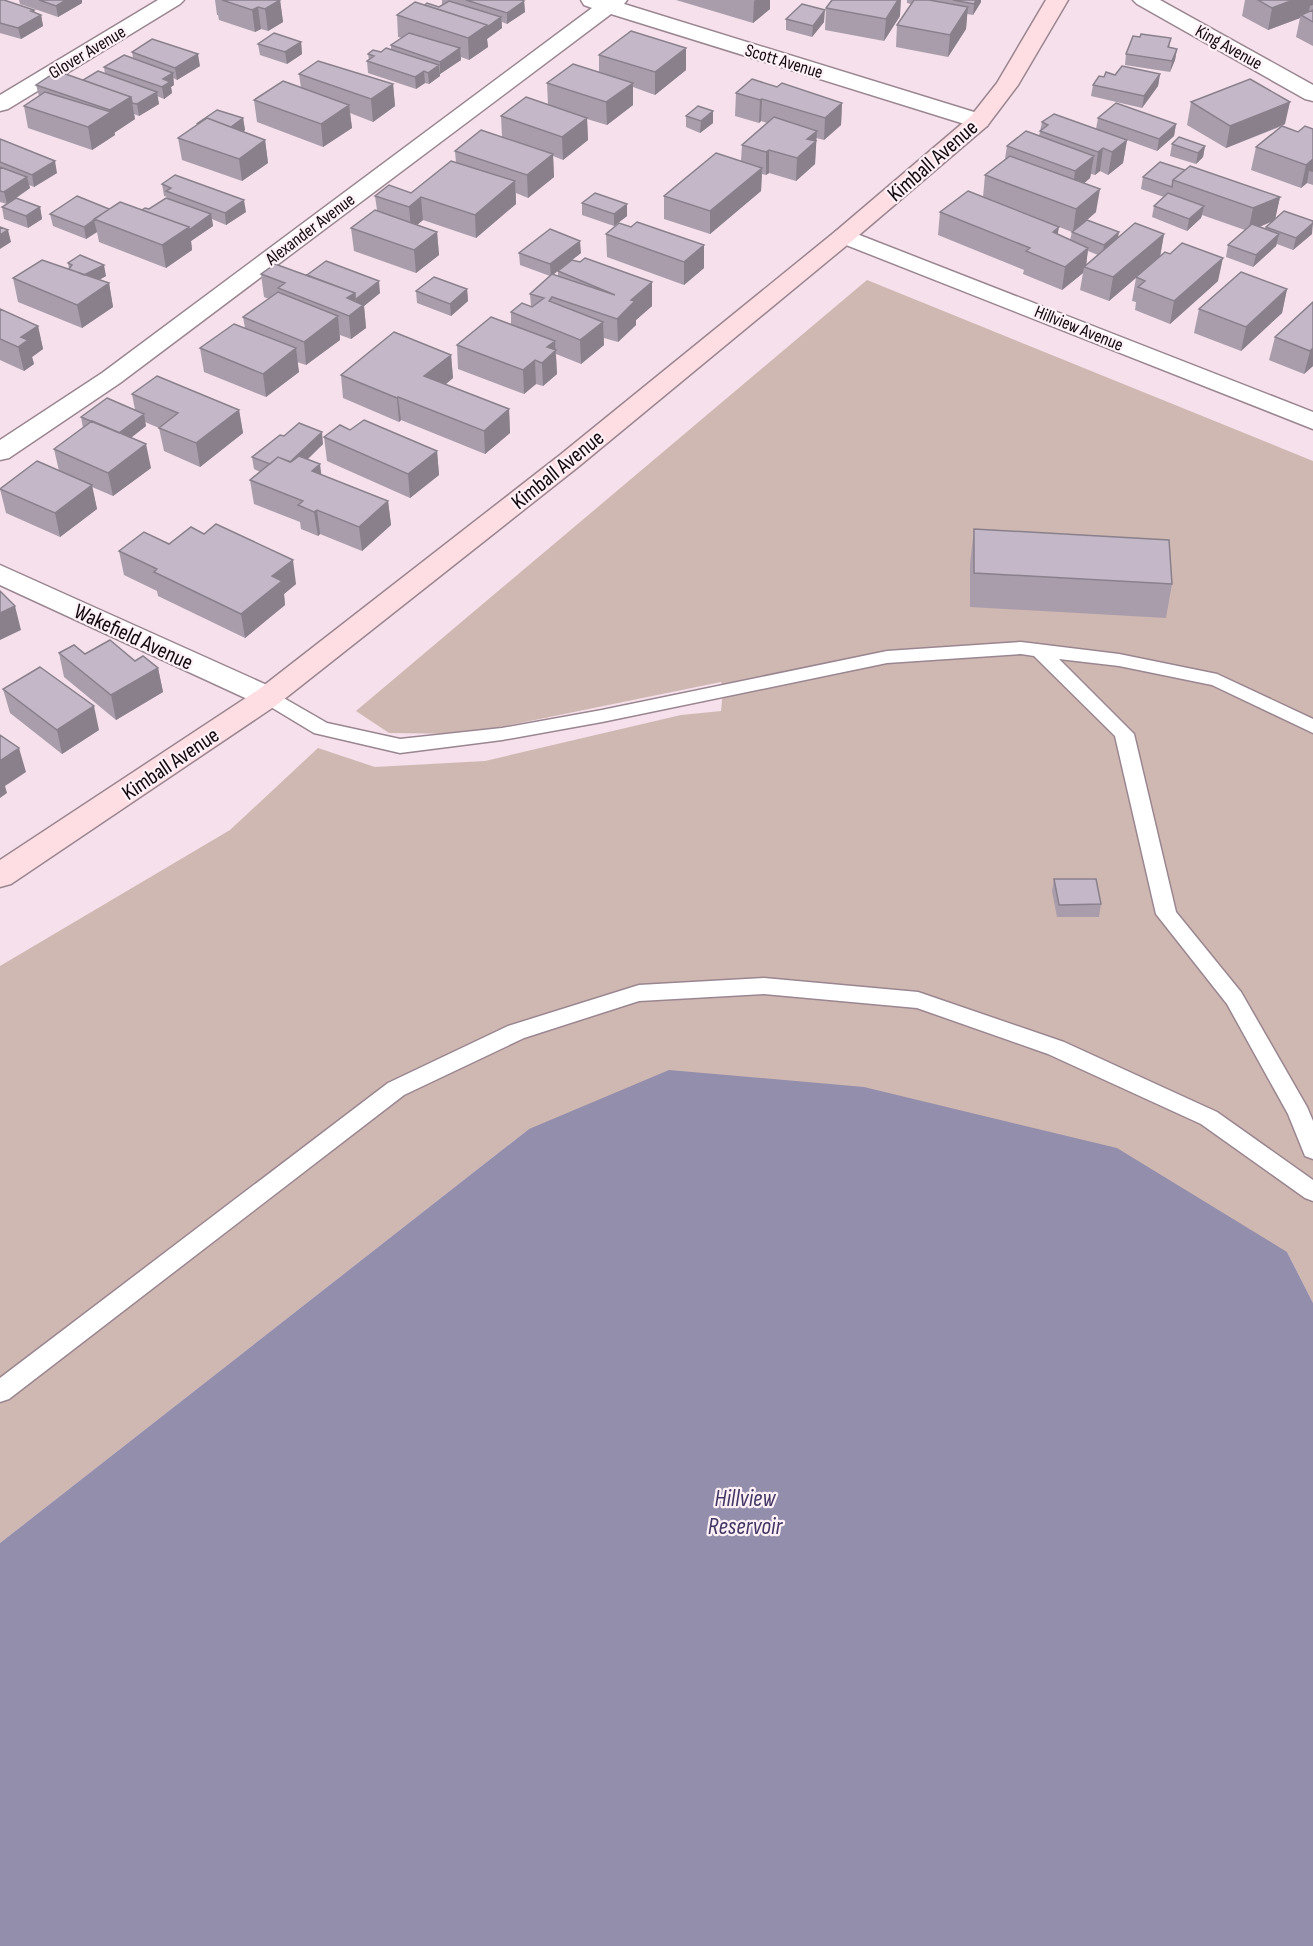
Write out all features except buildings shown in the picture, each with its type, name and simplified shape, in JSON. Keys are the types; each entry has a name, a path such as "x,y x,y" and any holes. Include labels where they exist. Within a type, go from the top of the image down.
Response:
{"street":[{"name":"Glover Avenue","path":"0,104 173,0"},
{"name":"Kimball Avenue","path":"0,876 268,697 569,461 844,236 979,121 1007,85 1057,0"},
{"name":"King Avenue","path":"1144,0 1313,94"},
{"name":"Scott Avenue","path":"604,2 979,121"},
{"name":"Alexander Avenue","path":"0,452 111,378 604,2"},
{"name":"Hillview Avenue","path":"844,236 1313,421"},
{"name":"Wakefield Avenue","path":"0,574 268,697"}],"lane":[{"path":"268,697 321,728 400,746 502,734 602,716 887,657 1021,648 1119,660 1216,680 1313,727"},
{"path":"1040,651 1124,734 1166,914 1234,998 1299,1113 1313,1150"},
{"path":"0,1392 396,1089 516,1032 639,993 764,986 918,1000 1056,1048 1209,1118 1313,1192"}],"shaded area":[{"path":"867,280 1313,461 1313,1303 1287,1252 529,1129 0,1543 0,966 230,830 318,748 375,767 485,761 681,715 721,711 723,690 721,682 466,734 389,733 356,711"}],"water":[{"name":"Hillview Reservoir","path":"669,1070 864,1087 1117,1148 1287,1252 1313,1303 1313,1946 0,1946 0,1543 529,1129"}]}
